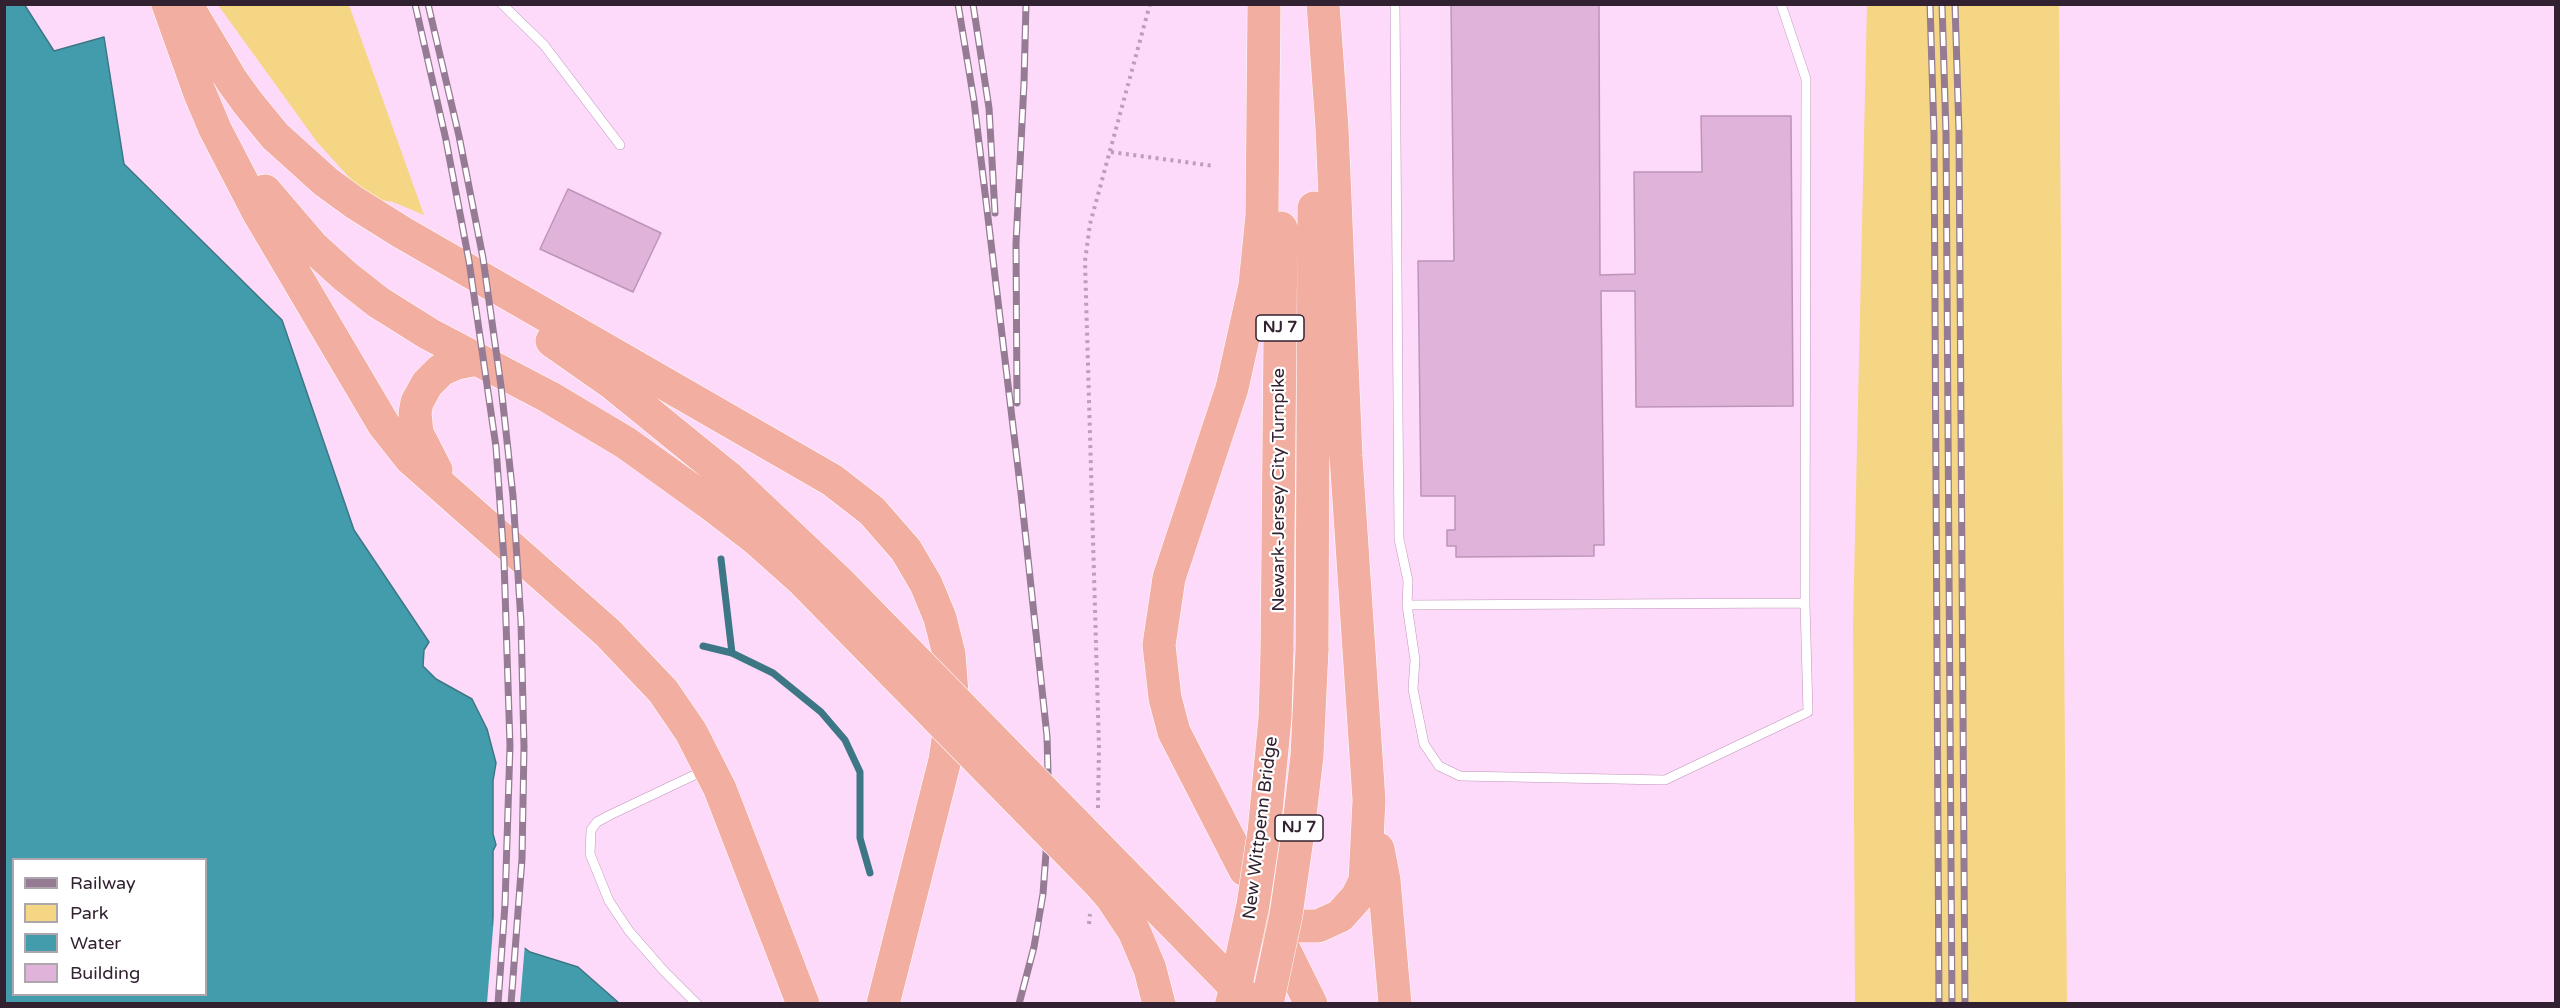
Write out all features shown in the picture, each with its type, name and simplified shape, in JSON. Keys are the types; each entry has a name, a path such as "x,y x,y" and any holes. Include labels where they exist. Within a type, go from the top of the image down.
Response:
{"highway":[{"path":"168,4 199,92 215,129 257,210 384,425 411,459 588,613 645,671 678,712 710,768 803,1004"},
{"path":"173,4 213,102 243,158 264,191 329,263 378,302 429,334 549,397 626,443 718,490 840,583 1252,1004"},
{"path":"186,4 232,81 265,124 298,158 355,203 398,243 503,308 612,383 718,490 756,539 817,595 1112,898 1134,931 1150,969 1159,1004"},
{"path":"1264,4 1262,216 1255,285 1232,388 1169,578 1159,645 1165,698 1174,732 1311,1004"},
{"name":"Newark-Jersey City Turnpike","path":"1277,651 1282,4"},
{"path":"1235,851 1279,915 1301,926 1326,924 1346,911 1357,897 1365,881 1369,800 1346,456 1332,128 1321,4"},
{"name":"Newark-Jersey City Turnpike","path":"1312,651 1314,140 1321,4"},
{"path":"355,203 832,480 859,499 878,517 911,558 934,600 945,636 951,672 953,706 943,769 883,1004"},
{"path":"445,488 417,433 415,413 417,402 427,384 441,370 457,363 477,359"},
{"name":"New Wittpenn Bridge","path":"1231,1004 1253,905 1266,823 1275,718 1277,651"},
{"name":"New Wittpenn Bridge","path":"1267,1004 1286,915 1298,832 1307,756 1312,651"},
{"path":"1369,800 1384,880 1395,1004"}],"lane":[{"path":"502,4 544,45 620,145"},
{"path":"1395,4 1399,539 1408,581 1407,605 1415,660 1413,689 1424,744 1439,766 1460,776 1665,780 1808,712 1805,603 1806,79 1781,4"},
{"path":"1407,605 1805,603"},
{"path":"698,1004 663,970 629,931 609,901 591,854 591,830 597,822 610,815 710,768"}],"path":[{"path":"1098,809 1099,747 1085,261 1090,224 1150,4"},
{"path":"1111,152 1214,166"},
{"path":"1089,924 1090,912"}],"green space":[{"path":"218,5 349,5 424,215 393,202 368,198 317,142"},
{"path":"1867,5 2059,5 2067,1003 1855,1003 1853,624"}],"water":[{"path":"24,4 54,51 104,37 124,164 282,320 354,530 429,642 424,650 423,666 436,679 472,699 487,729 496,763 493,781 493,834 496,845 493,851 493,925 530,952 578,967 619,1003 5,1004 4,5"}],"pier":[{"path":"496,892 496,924 525,944 520,1003 487,1003"}],"building":[{"path":"1451,4 1599,4 1600,275 1635,274 1634,172 1702,172 1701,116 1791,116 1793,406 1636,407 1635,291 1601,291 1604,545 1594,545 1594,556 1456,557 1456,546 1447,546 1447,530 1455,530 1455,496 1421,496 1418,261 1454,261"},
{"path":"568,189 661,233 633,292 540,249"}],"waterway":[{"path":"721,559 732,653"},
{"path":"703,646 732,653 773,673 821,712 845,740 860,772 860,838 870,873"}],"railway":[{"path":"415,4 446,140 469,261 496,447 504,560 510,746 505,904 498,1004"},
{"path":"428,4 459,136 483,258 501,386 513,496 521,622 524,747 522,859 511,1004"},
{"path":"958,4 974,101 1021,493 1047,736 1049,811 1043,894 1034,947 1019,1004"},
{"path":"973,4 989,108 995,213"},
{"path":"1017,403 1016,244 1026,4"},
{"path":"1930,4 1934,134 1939,1004"},
{"path":"1942,4 1946,134 1952,1004"},
{"path":"1955,4 1959,133 1965,1004"}]}
